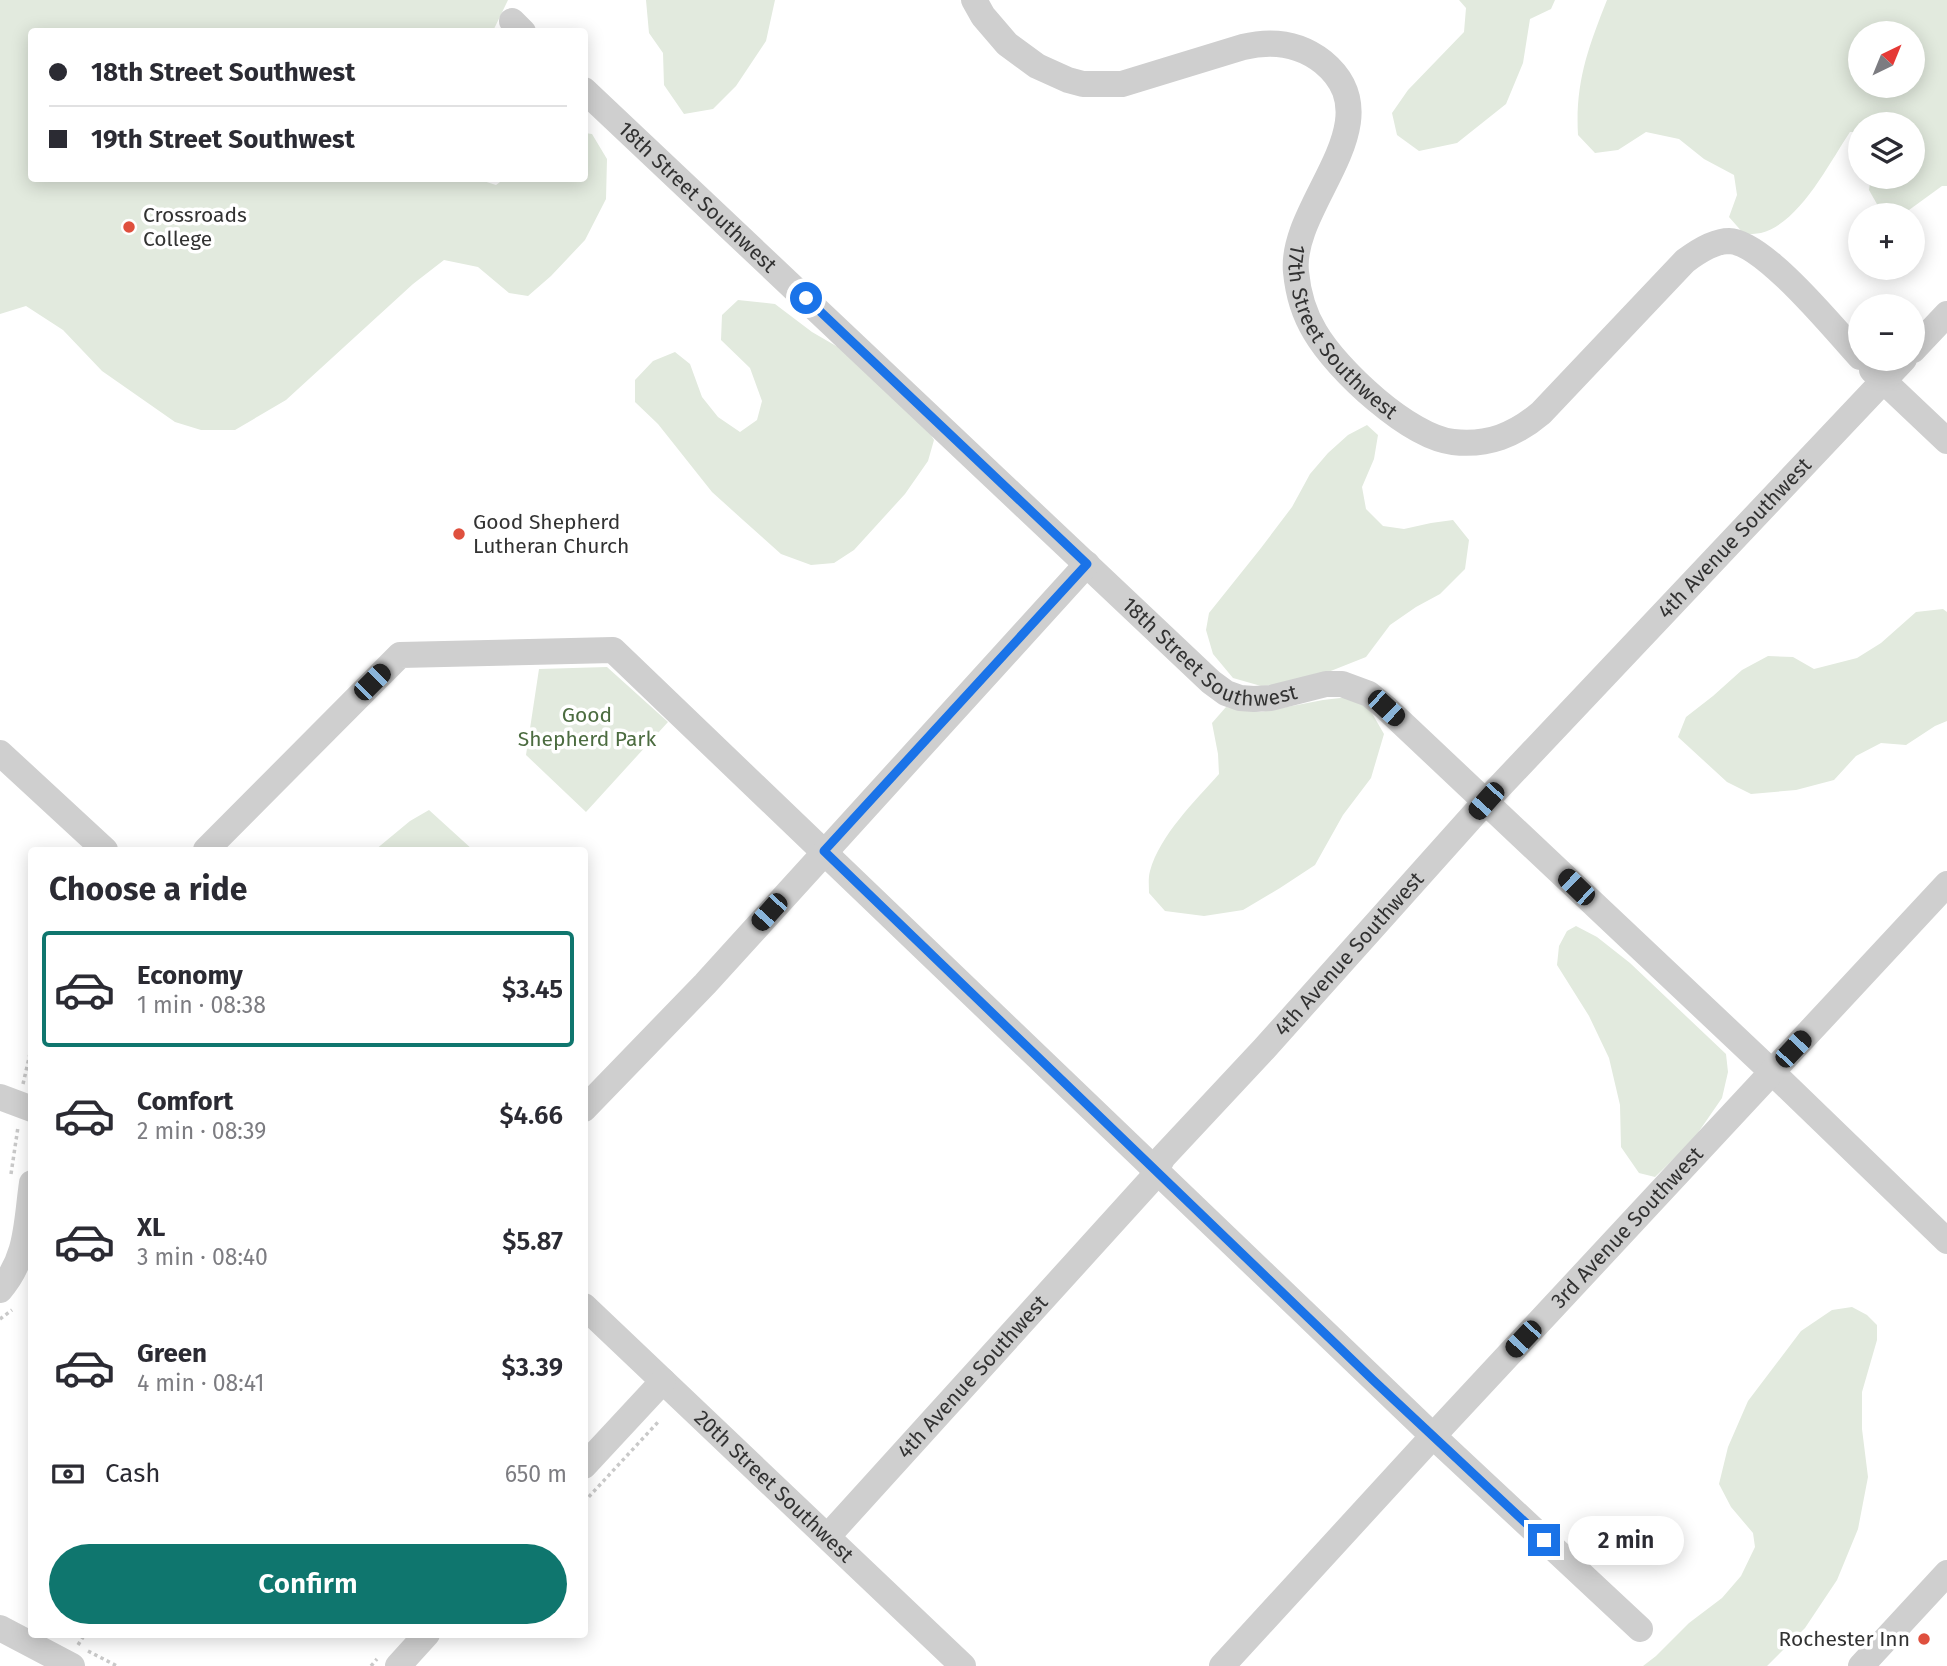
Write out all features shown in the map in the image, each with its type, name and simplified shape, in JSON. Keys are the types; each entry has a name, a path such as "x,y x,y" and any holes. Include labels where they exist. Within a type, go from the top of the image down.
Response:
{"street":[{"name":"17th Street Southwest","path":"974,0 983,16 1007,44 1037,66 1068,80 1083,83 1122,83 1264,43 1300,48 1326,65 1345,91 1348,116 1340,155 1307,220 1299,243 1295,268 1299,298 1314,332 1336,361 1400,419 1425,434 1453,442 1487,441 1525,427 1685,261 1712,245 1728,241 1747,246 1773,265 1848,344"},
{"name":"18th Street Southwest","path":"588,94 1197,671 1226,693 1240,698 1271,698 1326,684 1352,686 1369,694 1486,801 1947,1241"},
{"path":"1925,339 1947,317"},
{"name":"17th Street Southwest","path":"1873,371 1947,441"},
{"name":"4th Avenue Southwest","path":"828,1536 1141,1191 1163,1157 1264,1049 1486,801 1893,371"},
{"path":"588,1105 705,984 1087,564"},
{"path":"209,847 400,655 613,650 1433,1436 1640,1629"},
{"path":"0,753 102,847"},
{"name":"3rd Avenue Southwest","path":"1222,1666 1947,884"},
{"path":"0,1290 20,1258 28,1208"},
{"name":"20th Street Southwest","path":"588,1310 963,1666"},
{"path":"588,1462 663,1381"},
{"path":"1861,1666 1947,1573"},
{"path":"0,1628 49,1651 72,1666"}],"path":[{"path":"18,1097 28,1060"},
{"path":"588,1498 659,1421"},
{"path":"82,1638 78,1645 117,1666"}],"green space":[{"path":"0,0 508,0 494,28 28,28 28,182 487,182 496,185 500,182 588,182 588,133 592,134 607,159 606,199 585,240 528,296 509,293 478,267 444,260 413,284 286,400 235,430 201,430 175,422 102,371 63,330 26,306 0,314"},
{"path":"646,0 775,0 766,41 736,86 713,109 684,114 664,85 663,53 649,33"},
{"path":"1459,0 1555,0 1551,9 1530,19 1523,63 1506,104 1457,143 1419,151 1397,135 1392,113 1408,90 1464,32 1466,8"},
{"path":"1607,0 1947,0 1947,186 1942,186 1919,203 1876,203 1869,189 1925,189 1925,112 1848,112 1848,135 1801,205 1775,227 1761,233 1744,234 1729,217 1737,195 1734,175 1704,159 1679,139 1646,132 1618,150 1595,153 1578,135 1581,82"},
{"path":"738,300 775,304 812,332 843,350 921,419 934,440 928,461 905,494 854,550 834,563 811,565 781,554 712,492 658,424 635,402 635,380 653,361 675,352 690,364 702,397 718,417 740,432 757,420 762,401 750,368 721,340 722,315"},
{"path":"1367,425 1378,435 1374,459 1362,487 1366,509 1383,526 1404,529 1453,520 1469,540 1465,569 1440,594 1390,625 1366,657 1303,682 1261,686 1233,678 1213,654 1206,630 1209,613 1292,507 1310,474 1348,435"},
{"path":"1943,609 1947,612 1947,721 1906,745 1881,743 1856,756 1834,780 1796,790 1751,794 1727,782 1678,737 1686,717 1742,670 1768,656 1793,657 1814,669 1857,658 1881,643 1916,612"},
{"name":"Good Shepherd Park","path":"607,667 668,722 586,812 526,755 539,669"},
{"path":"1349,697 1369,708 1384,734 1371,778 1343,815 1315,865 1243,910 1204,916 1165,911 1149,893 1150,871 1170,832 1219,774 1212,723 1226,707 1261,712"},
{"path":"429,810 470,847 379,847 410,821"},
{"path":"1576,926 1597,937 1630,963 1726,1054 1728,1072 1722,1098 1693,1140 1655,1177 1639,1173 1621,1147 1620,1105 1609,1058 1589,1016 1557,965 1559,946 1567,931"},
{"path":"1852,1307 1867,1315 1877,1325 1877,1340 1862,1392 1862,1429 1868,1477 1858,1529 1837,1580 1805,1628 1767,1666 1643,1666 1689,1623 1722,1598 1741,1576 1755,1547 1753,1533 1731,1507 1719,1484 1728,1447 1748,1401 1801,1331 1832,1310"}],"place":[{"name":"Crossroads College","path":"129,227"},
{"name":"Good Shepherd Lutheran Church","path":"459,534"},
{"name":"Rochester Inn","path":"1924,1639"}],"route":[{"path":"806,298 1087,564 824,851 1373,1380 1544,1540"}]}
